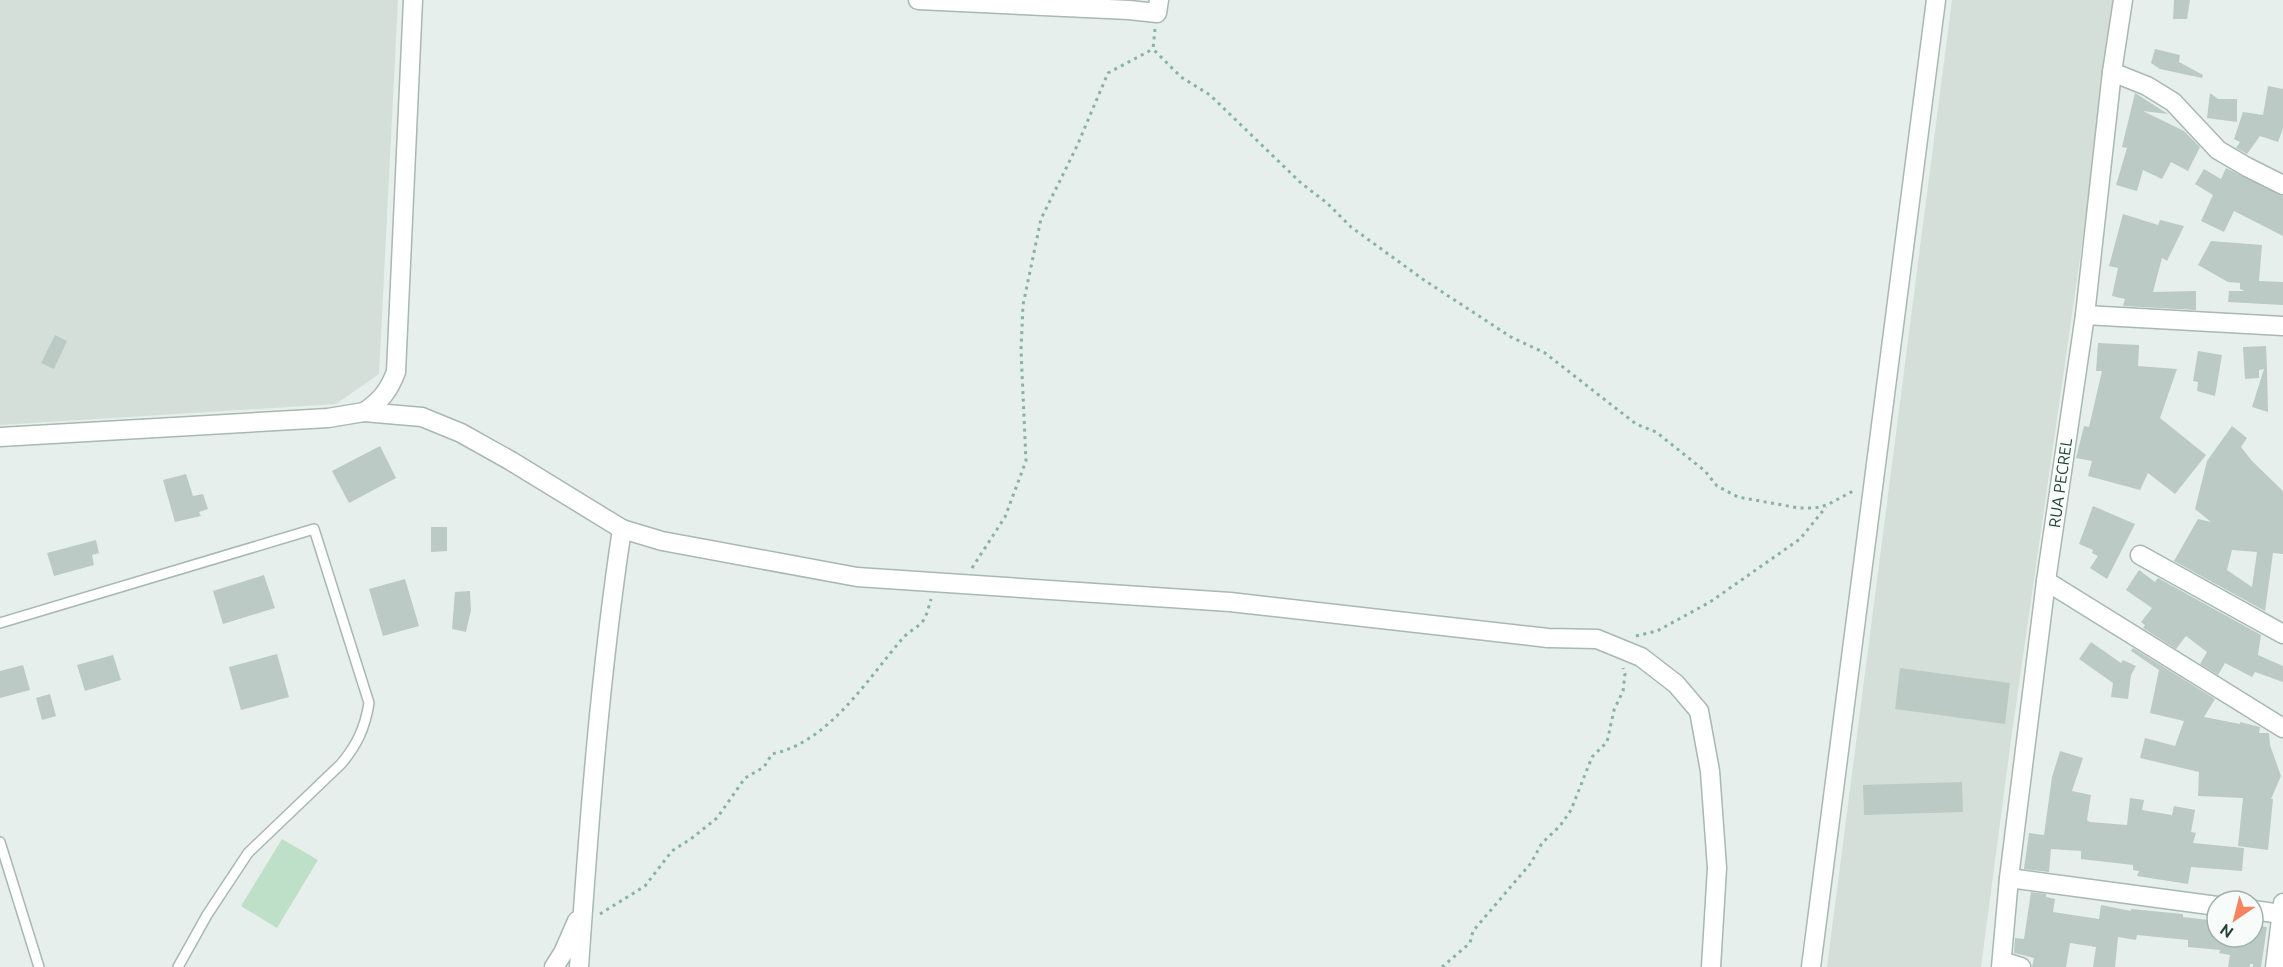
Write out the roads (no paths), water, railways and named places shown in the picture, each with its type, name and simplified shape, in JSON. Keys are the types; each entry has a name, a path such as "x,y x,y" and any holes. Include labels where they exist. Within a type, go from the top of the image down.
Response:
{"street":[{"path":"364,412 378,404 389,389 396,372 413,0"},
{"path":"918,0 1129,10 1158,7"},
{"path":"1811,967 1936,0"},
{"name":"RUA PECREL","path":"2001,964 2009,878 2046,581 2085,315 2112,72 2123,0"},
{"path":"2112,72 2147,86 2173,102 2218,150 2283,185"},
{"path":"2085,315 2283,326"},
{"path":"0,437 328,418 364,412 422,417 461,433 622,529 662,542 857,577 1230,602 1548,638 1597,639 1641,657 1676,684 1699,711 1710,771 1717,868 1711,967"},
{"path":"579,967 608,623 622,529"},
{"path":"2140,555 2283,634"},
{"path":"2046,581 2283,728"},
{"path":"2009,878 2205,904"},
{"path":"554,967 563,953 583,906"},
{"path":"2265,910 2282,909 2275,967"},
{"path":"2001,964 2021,967"}],"lane":[{"path":"0,623 314,529 369,703 365,726 354,748 341,764 248,853 207,915 178,967"},
{"path":"0,842 39,967"}]}
